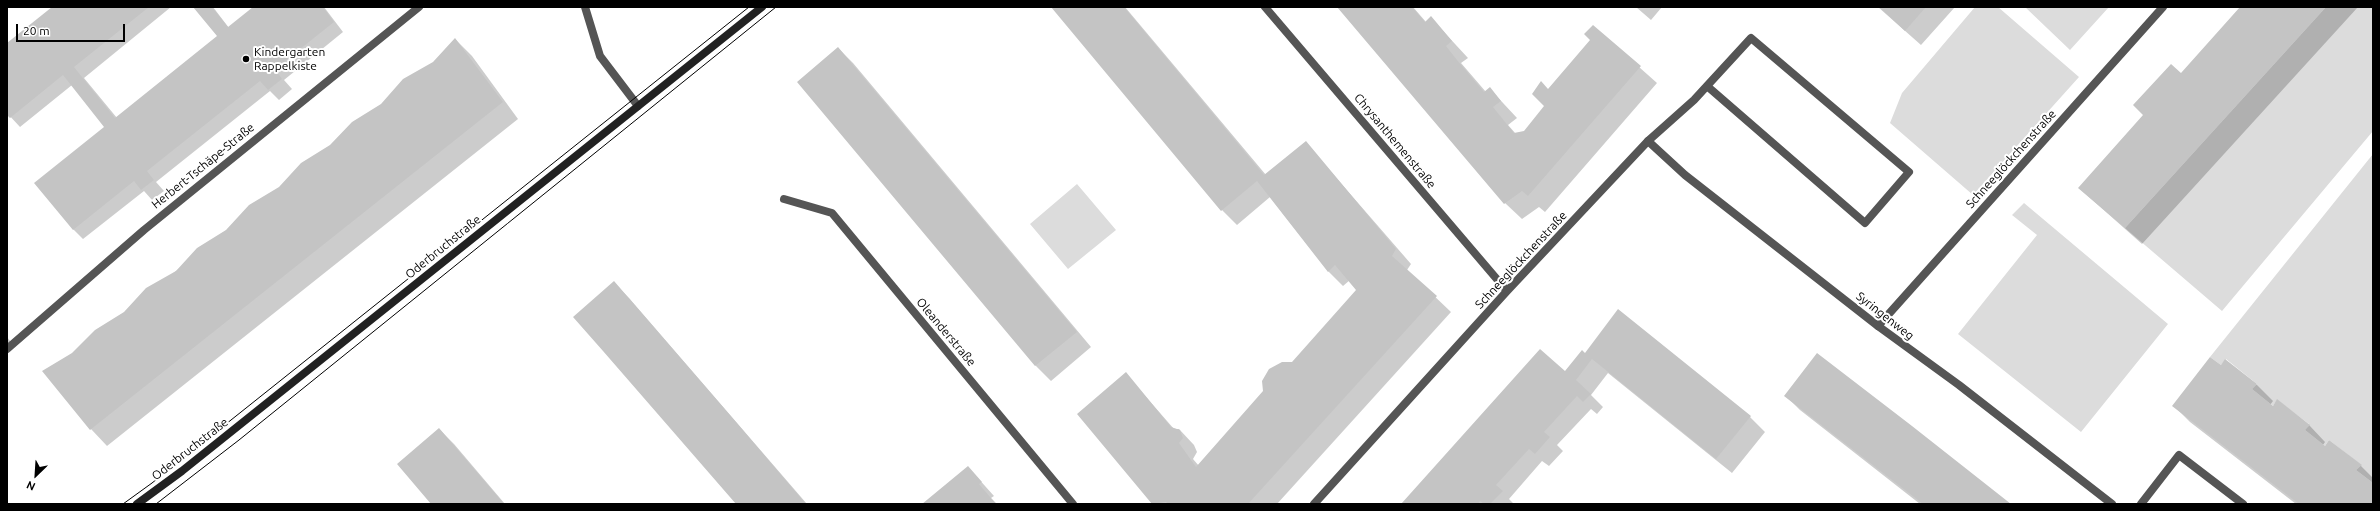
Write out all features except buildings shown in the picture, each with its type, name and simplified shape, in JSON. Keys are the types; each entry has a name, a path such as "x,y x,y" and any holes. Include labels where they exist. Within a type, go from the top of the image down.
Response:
{"street":[{"name":"Herbert-Tschäpe-Straße","path":"7,349 144,230 419,7"},
{"path":"585,7 600,56 638,106"},
{"name":"Oderbruchstraße","path":"137,504 188,466 762,7"},
{"name":"Chrysanthemenstraße","path":"1265,7 1507,291"},
{"name":"Schneeglöckchenstraße","path":"1878,326 2163,7"},
{"name":"Schneeglöckchenstraße","path":"1314,504 1507,291 1648,141 1693,101 1751,38 1909,172 1865,223 1707,86"},
{"name":"Syringenweg","path":"1648,141 1685,175 1878,326 1959,384 2112,504"},
{"name":"Oleanderstraße","path":"784,199 832,213 1073,504"},
{"path":"2141,504 2179,455 2243,504"}],"shaded area":[{"path":"1975,7 1998,7 2079,77 1973,195 1890,123 1902,93"},
{"path":"2025,7 2109,7 2070,50"},
{"path":"2326,7 2373,7 2373,131 2222,311 2125,228"},
{"path":"2373,154 2373,483 2356,470 2361,465 2329,440 2325,446 2305,430 2309,424 2277,400 2273,406 2252,389 2257,384 2226,359 2221,365 2210,357"},
{"path":"1077,184 1116,230 1068,269 1030,224"},
{"path":"2024,203 2168,324 2081,432 1958,334 2037,235 2012,215"}],"tram line":[{"path":"123,504 152,483 749,7"},
{"path":"156,504 239,440 776,7"}],"place":[{"name":"Kindergarten Rappelkiste","path":"246,59"}]}
